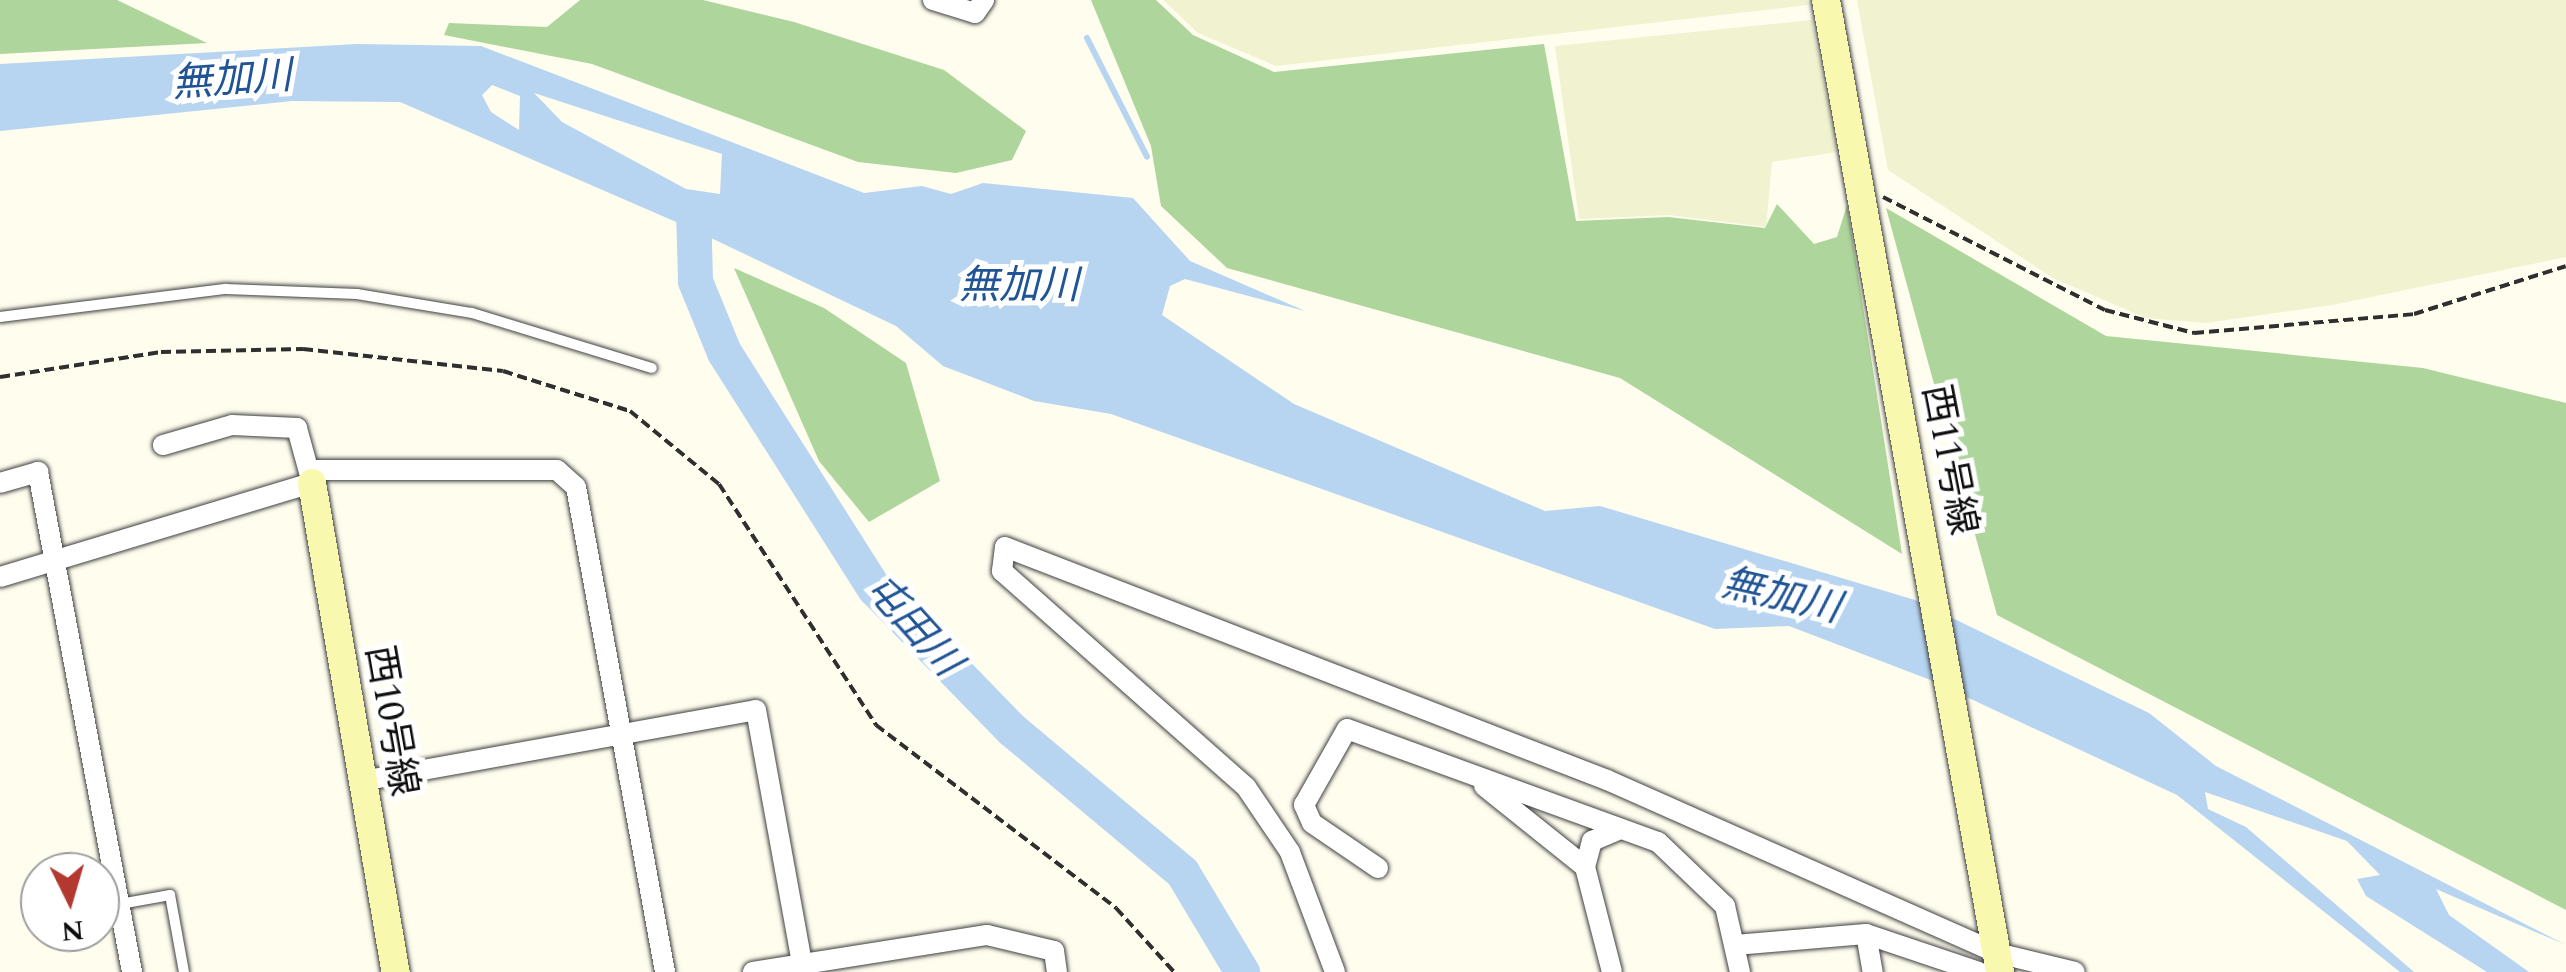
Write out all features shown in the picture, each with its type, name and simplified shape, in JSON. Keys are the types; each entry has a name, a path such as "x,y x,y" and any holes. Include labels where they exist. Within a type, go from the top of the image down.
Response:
{"street":[{"path":"933,0 975,13 984,0"},
{"name":"西11号線","path":"1826,0 1992,958"},
{"path":"163,445 232,425 297,428 311,477"},
{"path":"0,577 311,477 557,470 576,487 665,972"},
{"path":"0,483 38,472 59,560 111,852"},
{"name":"西10号線","path":"311,477 396,972"},
{"path":"1335,972 1290,852 1246,787 1002,571 1004,548 1606,780 1992,958"},
{"path":"362,781 756,710 802,963"},
{"path":"1378,868 1312,824 1304,805 1347,729 1658,842 1704,878 1724,906 1740,972"},
{"path":"1468,773 1586,868"},
{"path":"1612,972 1586,868 1592,841 1620,829"},
{"path":"120,904 132,972"},
{"path":"753,972 802,963 840,965 988,934 1054,951 1057,972"},
{"path":"1866,934 1872,972"},
{"path":"1735,945 1866,934 2075,972"}],"lane":[{"path":"0,317 226,289 357,294 472,313 652,368"},
{"path":"120,904 170,895 184,972"}],"path":[{"path":"1860,188 2105,310 2194,333 2414,314 2566,266"},
{"path":"0,377 161,352 302,348 504,371 630,411 720,484 876,725 1116,908 1174,972"}],"green space":[{"path":"0,0 117,0 207,43 0,54"},
{"path":"580,0 703,0 794,22 944,70 1026,131 1012,160 956,173 858,162 592,64 444,35 449,23 547,27"},
{"path":"1091,0 1156,0 1193,35 1274,72 1544,44 1576,221 1668,217 1765,228 1777,204 1814,244 1837,237 1847,205 1902,554 1620,378 1227,268 1161,206 1151,146"},
{"path":"1163,0 1807,0 1808,5 1276,66 1198,33"},
{"path":"1857,0 2566,0 2566,257 2332,305 2205,323 2146,318 2053,278 1888,170"},
{"path":"1812,20 1837,152 1772,162 1766,227 1669,215 1579,219 1555,46"},
{"path":"1886,208 2106,336 2423,368 2566,403 2566,910 1997,615"},
{"path":"734,268 824,308 906,363 940,481 869,522 819,461"}],"water":[{"name":"無加川","path":"357,44 481,46 864,193 922,186 951,194 983,183 1133,198 1190,261 1305,311 1185,279 1170,286 1162,315 1294,404 1545,511 1600,506 1915,600 2149,713 2216,766 2566,945 2436,889 2449,915 2529,972 2487,972 2366,896 2357,879 2380,875 2347,841 2205,792 2208,809 2246,827 2414,972 2400,972 2177,795 1928,679 1789,626 1715,629 1111,414 1034,401 943,366 896,326 690,228 400,102 292,101 0,131 0,64","holes":["492,85 520,96 519,130 491,112 482,95","534,93 722,154 720,194 686,189 562,122"]}],"waterway":[{"path":"1087,38 1147,157"},
{"name":"屯田川","path":"693,208 695,281 724,352 874,588 1011,729 1182,872 1242,972"}]}
